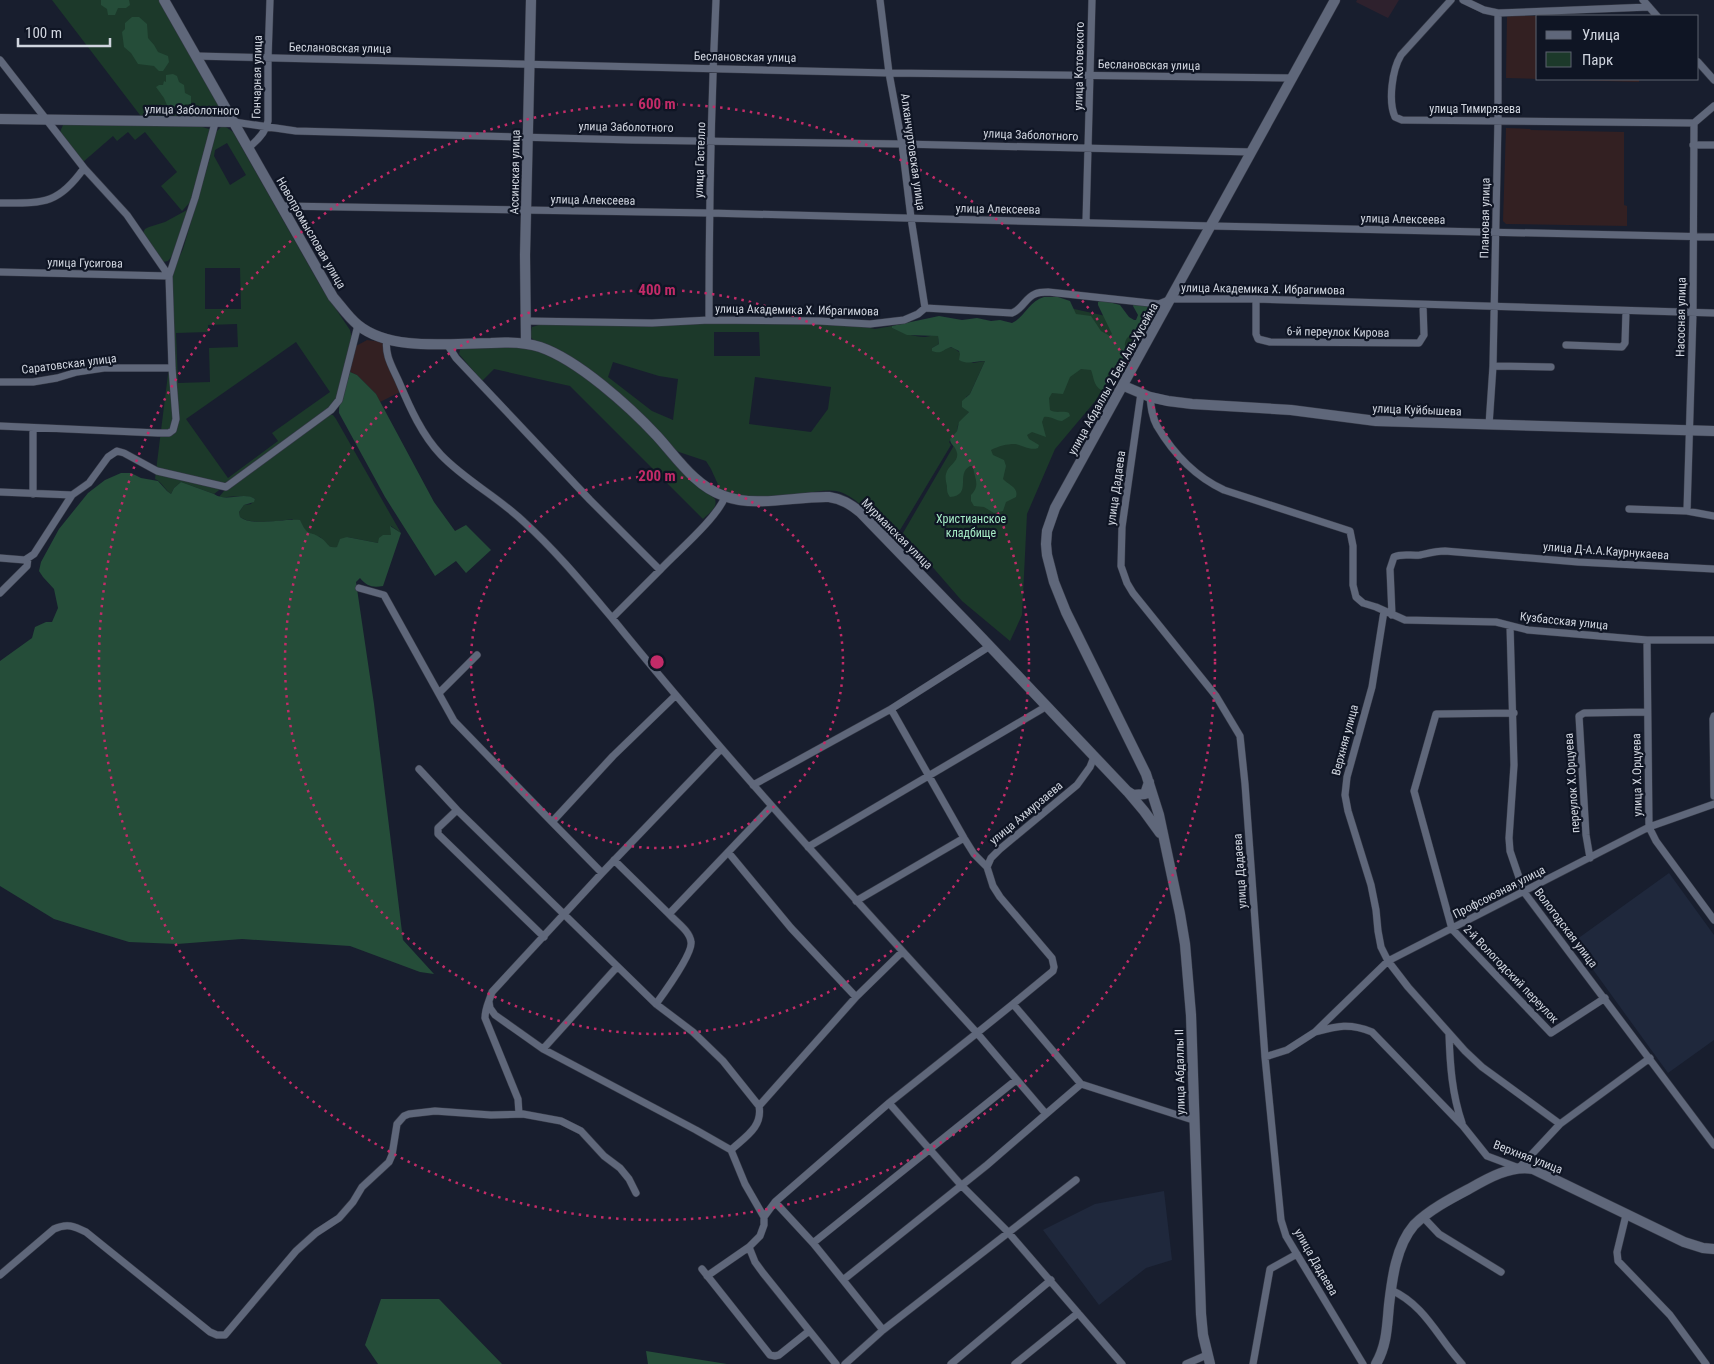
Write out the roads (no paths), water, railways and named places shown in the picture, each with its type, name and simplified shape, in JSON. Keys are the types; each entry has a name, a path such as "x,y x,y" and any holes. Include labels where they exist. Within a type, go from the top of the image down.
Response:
{"street":[{"name":"Новопромысловая улица","path":"164,0 333,297 358,325 374,335 387,339 422,344 514,342 526,344"},
{"name":"Гончарная улица","path":"248,148 260,137 267,127 270,0"},
{"name":"Ассинская улица","path":"526,344 531,0"},
{"name":"улица Гастелло","path":"710,320 709,213 716,0"},
{"name":"Алханчуртовская улица","path":"880,0 889,72 902,144 925,308"},
{"name":"улица Котовского","path":"1086,222 1092,0"},
{"name":"улица Абдаллы 2 Бен Аль-Хусейна","path":"1149,782 1066,612 1050,569 1046,544 1047,530 1055,508 1124,386 1335,0"},
{"name":"улица Тимирязева","path":"1451,0 1396,63 1393,72 1392,110 1395,117 1402,120 1694,122"},
{"path":"1643,0 1656,15"},
{"path":"1469,1 1498,13 1649,7"},
{"name":"Плановая улица","path":"1490,424 1498,120 1498,13"},
{"name":"Беслановская улица","path":"196,56 889,72 1293,78"},
{"path":"0,60 84,168 127,215 168,276"},
{"path":"1699,63 1714,80"},
{"path":"1694,122 1714,106"},
{"name":"улица Заболотного","path":"0,119 234,122 296,131 1252,152"},
{"name":"Насосная улица","path":"1687,511 1693,312 1694,122"},
{"path":"0,426 138,433 169,433 175,428 168,276 195,198 215,123"},
{"path":"1694,144 1714,145"},
{"path":"0,203 34,203 48,200 61,194 72,185 84,168"},
{"name":"улица Алексеева","path":"282,206 709,213 1714,237"},
{"name":"улица Гусигова","path":"0,272 168,276"},
{"name":"улица Академика Х. Ибрагимова","path":"526,321 652,323 710,320 819,321 870,324 904,320 918,314 925,308 1012,313 1019,311 1029,298 1036,294 1048,292 1159,304 1171,299 1256,299 1714,313"},
{"name":"6-й переулок Кирова","path":"1256,299 1256,334 1258,339 1270,342 1419,343 1424,335 1423,305"},
{"path":"1566,345 1622,347 1625,343 1626,311"},
{"path":"0,558 25,560 34,554 72,495 89,483 108,456 117,451 157,471 226,487 331,410 339,400 358,325"},
{"path":"387,339 388,357 420,427 434,447 478,486 525,522 559,556 675,696 771,807 977,1034 1046,1114"},
{"path":"447,344 456,358 590,500 660,570"},
{"name":"Мурманская улица","path":"526,344 540,347 559,356 593,378 655,434 694,477 707,488 725,497 754,501 829,497 840,499 850,504 990,646 1127,791 1157,828 1167,846"},
{"path":"1493,366 1551,367"},
{"name":"Саратовская улица","path":"0,382 33,382 104,368 172,368"},
{"name":"улица Куйбышева","path":"1124,386 1145,395 1192,404 1291,410 1376,421 1714,431"},
{"name":"Кузбасская улица","path":"1145,395 1157,426 1193,470 1208,482 1224,490 1350,532 1353,546 1353,585 1356,597 1363,603 1405,620 1484,621 1537,631 1647,640 1714,640"},
{"name":"улица Дадаева","path":"1145,395 1122,527 1121,566 1133,593 1216,696 1240,736 1281,1220 1286,1236 1363,1364"},
{"path":"33,428 33,494"},
{"path":"0,492 72,495"},
{"path":"612,618 713,516 725,497"},
{"path":"1629,509 1687,511 1714,516"},
{"name":"улица Д-А.А.Каурнукаева","path":"1392,615 1390,569 1394,557 1399,555 1422,554 1434,551 1714,569"},
{"path":"0,593 27,566 28,558"},
{"path":"360,588 384,595 454,721 602,873"},
{"name":"Верхняя улица","path":"1384,611 1372,688 1347,777 1344,795 1371,885 1381,947 1388,961 1449,1034 1482,1067 1560,1124"},
{"name":"Вологодская улица","path":"1510,626 1514,765 1509,838 1510,851 1524,892 1714,1145"},
{"name":"улица Х.Орцуева","path":"1647,640 1649,827 1656,840 1714,920"},
{"path":"753,785 891,709 990,646"},
{"path":"439,692 477,655"},
{"path":"552,822 614,756 675,696"},
{"path":"808,847 1047,706"},
{"path":"764,1217 774,1202 888,1103 977,1034 1053,971 1054,967 1052,958 1000,897 987,873 987,867 974,854 964,838 891,709"},
{"name":"переулок Х.Орцуева","path":"1590,858 1586,835 1579,716 1584,713 1647,712"},
{"path":"1452,929 1414,790 1436,714 1514,713"},
{"path":"1714,716 1714,796"},
{"path":"519,1114 518,1099 485,1018 486,1006 492,992 614,860 722,749"},
{"name":"улица Ахмурзаева","path":"987,867 991,858 1000,849 1077,785 1090,767 1094,757"},
{"path":"419,769 457,810 656,1004 693,1032 723,1061 759,1106 761,1116 758,1125 731,1150"},
{"path":"1127,791 1133,795 1145,794 1148,790 1149,782"},
{"name":"улица Абдаллы II","path":"1149,782 1167,846 1180,914 1186,960 1191,1014 1193,1120 1201,1314 1209,1360"},
{"name":"Профсоюзная улица","path":"1315,1032 1388,961 1649,827 1714,804"},
{"path":"669,914 771,807"},
{"path":"457,810 438,828 437,832 544,937"},
{"path":"856,901 964,838"},
{"path":"728,852 791,928 856,998"},
{"path":"614,860 688,934 692,943 689,953 656,1004"},
{"name":"2-й Вологодский переулок","path":"1452,929 1551,1033 1604,998"},
{"path":"759,1106 856,998 902,952"},
{"path":"543,1049 617,966"},
{"path":"489,1002 490,1008 495,1015 543,1049 731,1150 745,1184 764,1217 764,1225 760,1236 749,1247 707,1276"},
{"path":"1013,1004 1081,1084 1193,1120"},
{"name":"Верхняя улица","path":"1315,1032 1341,1025 1358,1026 1372,1032 1463,1126 1487,1156 1519,1168 1533,1169 1694,1246 1714,1248"},
{"path":"1266,1057 1287,1050 1315,1032"},
{"path":"1449,1034 1452,1085 1456,1107 1463,1126"},
{"path":"1376,1364 1385,1344 1395,1269 1411,1229 1423,1217 1474,1186 1505,1171 1519,1168 1560,1124 1650,1058"},
{"path":"813,1243 1016,1080"},
{"path":"843,1280 1081,1084"},
{"path":"888,1103 960,1185 1008,1232 1122,1364"},
{"path":"0,1275 54,1230 63,1225 74,1226 86,1232 210,1332 217,1335 225,1335 296,1251 316,1233 339,1218 353,1202 362,1187 389,1162 397,1124 404,1116 409,1114 435,1111 490,1115 519,1114 561,1121 581,1131 604,1156 620,1168 629,1179 636,1194"},
{"path":"845,1364 883,1330 1076,1180"},
{"path":"774,1202 813,1243 883,1330"},
{"path":"1626,1215 1617,1252 1618,1261 1670,1315 1706,1364"},
{"path":"1423,1217 1439,1234 1501,1272"},
{"path":"749,1247 755,1262 762,1272 836,1364"},
{"path":"1253,1364 1270,1269 1297,1254"},
{"path":"702,1269 770,1355 780,1355 809,1331"},
{"path":"950,1364 1051,1280"},
{"path":"1391,1290 1402,1295 1424,1314 1448,1349 1462,1364"},
{"path":"1015,1364 1078,1313"},
{"path":"1186,1364 1209,1360"}],"park label":[{"name":"Христианское кладбище","path":"971,526"}]}
